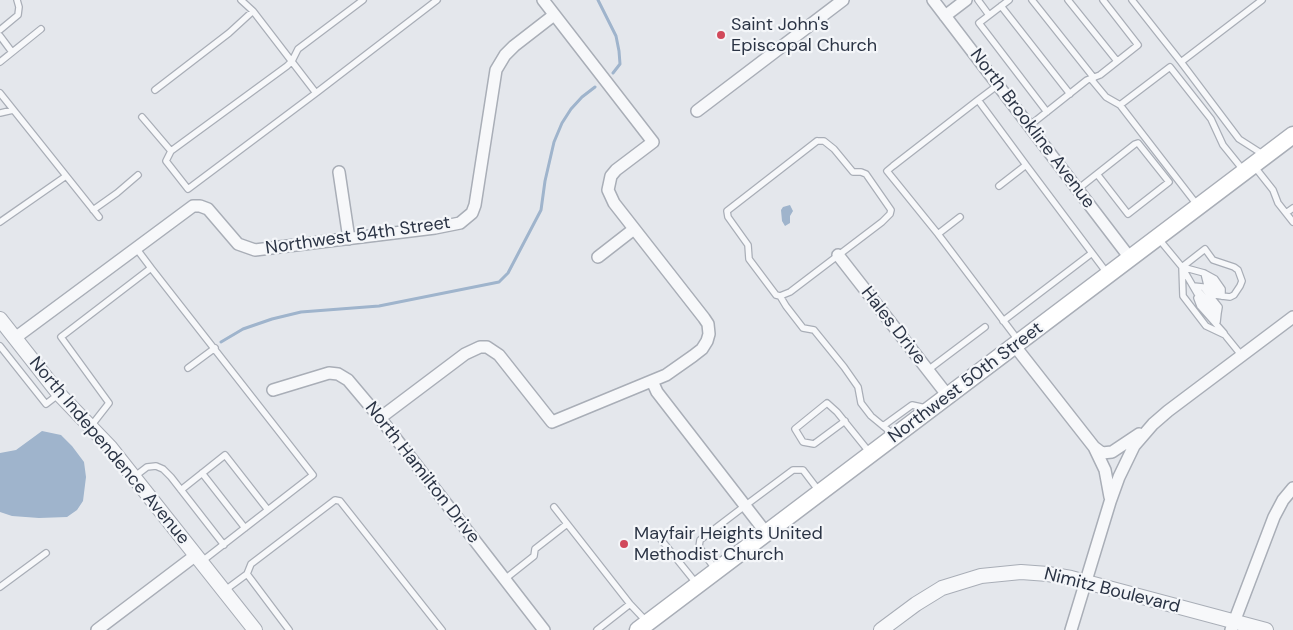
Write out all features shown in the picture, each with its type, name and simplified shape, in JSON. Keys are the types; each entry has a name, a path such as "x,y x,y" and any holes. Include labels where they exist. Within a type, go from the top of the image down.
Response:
{"main road":[{"name":"Northwest 50th Street","path":"645,627 1293,134"}],"street":[{"path":"380,418 464,354 480,346 487,347 499,355 552,422 652,381 680,366 702,348 707,341 709,334 708,324 634,229 608,190 608,183 616,170 653,142 543,0"},
{"path":"697,111 843,0"},
{"name":"North Brookline Avenue","path":"933,0 1130,258"},
{"path":"945,16 966,0"},
{"name":"Northwest 54th Street","path":"15,338 193,206 208,209 238,244 255,250 451,226 467,218 472,213 475,205 496,70 514,46 554,15"},
{"path":"339,172 349,239"},
{"path":"598,257 634,229"},
{"name":"Hales Drive","path":"838,255 948,396"},
{"path":"1094,447 1102,453 1112,452 1153,424 1293,317"},
{"name":"North Independence Avenue","path":"0,319 59,394 110,446 255,630"},
{"path":"1017,344 1094,447 1105,470 1110,502"},
{"name":"North Hamilton Drive","path":"272,390 329,373 338,374 348,380 380,418 544,630"},
{"path":"652,381 657,392 767,534"},
{"path":"1071,630 1119,477 1134,446 1153,424"},
{"path":"1232,626 1274,517 1283,500 1293,488"},
{"path":"97,630 199,558"},
{"name":"Nimitz Boulevard","path":"880,630 928,596 955,583 981,576 1008,572 1035,572 1086,582 1232,626 1266,630"}],"lane":[{"path":"0,30 18,15 19,7 17,0"},
{"path":"242,0 253,11 316,93"},
{"path":"363,0 298,49 292,61 170,150 166,161 188,189 437,0"},
{"path":"978,0 990,15"},
{"path":"1009,0 979,23 1047,112"},
{"path":"1032,0 1106,97 1120,105 1198,206"},
{"path":"1068,0 1117,61"},
{"path":"1029,126 1138,45 1104,0"},
{"path":"1132,0 1240,139 1254,164 1273,190 1278,203 1293,222"},
{"path":"1181,62 1262,0"},
{"path":"1001,6 1070,94"},
{"path":"155,90 229,33 253,11"},
{"path":"0,62 41,29"},
{"path":"0,36 12,52"},
{"path":"1120,105 1170,67 1211,119 1223,145 1254,164"},
{"path":"998,85 887,171 938,234 1003,321 1017,344"},
{"path":"0,93 99,217"},
{"path":"978,100 1108,274"},
{"path":"0,113 14,110"},
{"path":"142,117 170,150"},
{"path":"780,296 790,292 890,214 891,210 888,204 866,174 853,172 834,149 824,142 816,141 727,211 728,217 748,245 748,259 776,295 780,296 803,328 814,330 830,349 858,387 861,403 871,416 896,436"},
{"path":"1078,189 1097,174 1138,143 1141,144 1169,182 1128,214 1097,174"},
{"path":"999,186 1026,165"},
{"path":"93,210 138,175"},
{"path":"0,222 66,176"},
{"path":"1286,213 1293,208"},
{"path":"938,234 960,217"},
{"path":"1158,237 1182,267 1193,286 1200,306 1211,320 1217,322 1242,356"},
{"path":"136,248 313,475 224,545 199,558"},
{"path":"1182,267 1205,249 1213,260 1234,267 1241,275 1242,281 1238,291 1230,297 1215,295 1207,285 1204,274"},
{"path":"1003,321 1092,253"},
{"path":"1182,267 1215,279 1222,289 1222,296"},
{"path":"1182,267 1183,296 1206,326 1226,335"},
{"path":"90,426 109,403 61,337 151,268"},
{"path":"1193,286 1202,293 1218,313 1217,322"},
{"path":"928,370 985,327"},
{"path":"0,346 46,404 59,394"},
{"path":"188,368 215,348"},
{"path":"845,421 814,444 803,442 795,428 827,403 845,421 872,454"},
{"path":"882,426 912,406 932,409"},
{"path":"181,490 225,456 268,510"},
{"path":"134,477 147,467 156,466 172,477 224,545"},
{"path":"717,571 699,547 700,540 746,505 793,470 803,470 821,493"},
{"path":"202,473 245,528"},
{"path":"224,591 247,574 251,564 335,500 340,501 442,630"},
{"path":"554,507 630,604 645,627"},
{"path":"505,579 534,556 535,549 567,524"},
{"path":"659,537 698,585"},
{"path":"0,587 46,553"},
{"path":"247,574 289,630"},
{"path":"0,578 9,580"},
{"path":"597,630 630,604"}],"water":[{"path":"790,205 793,211 790,216 790,223 785,226 782,221 781,210 783,207"},
{"path":"42,431 61,435 84,462 86,477 83,501 77,510 67,517 39,518 12,516 0,512 0,453 16,450"}],"waterway":[{"path":"598,0 616,36 620,64 613,73"},
{"path":"221,342 243,329 301,312 379,306 499,282 508,273 541,210 545,181 554,142 562,123 571,109 595,87"}],"place":[{"name":"Saint John's Episcopal Church","path":"721,35"},
{"name":"Mayfair Heights United Methodist Church","path":"624,544"}]}
